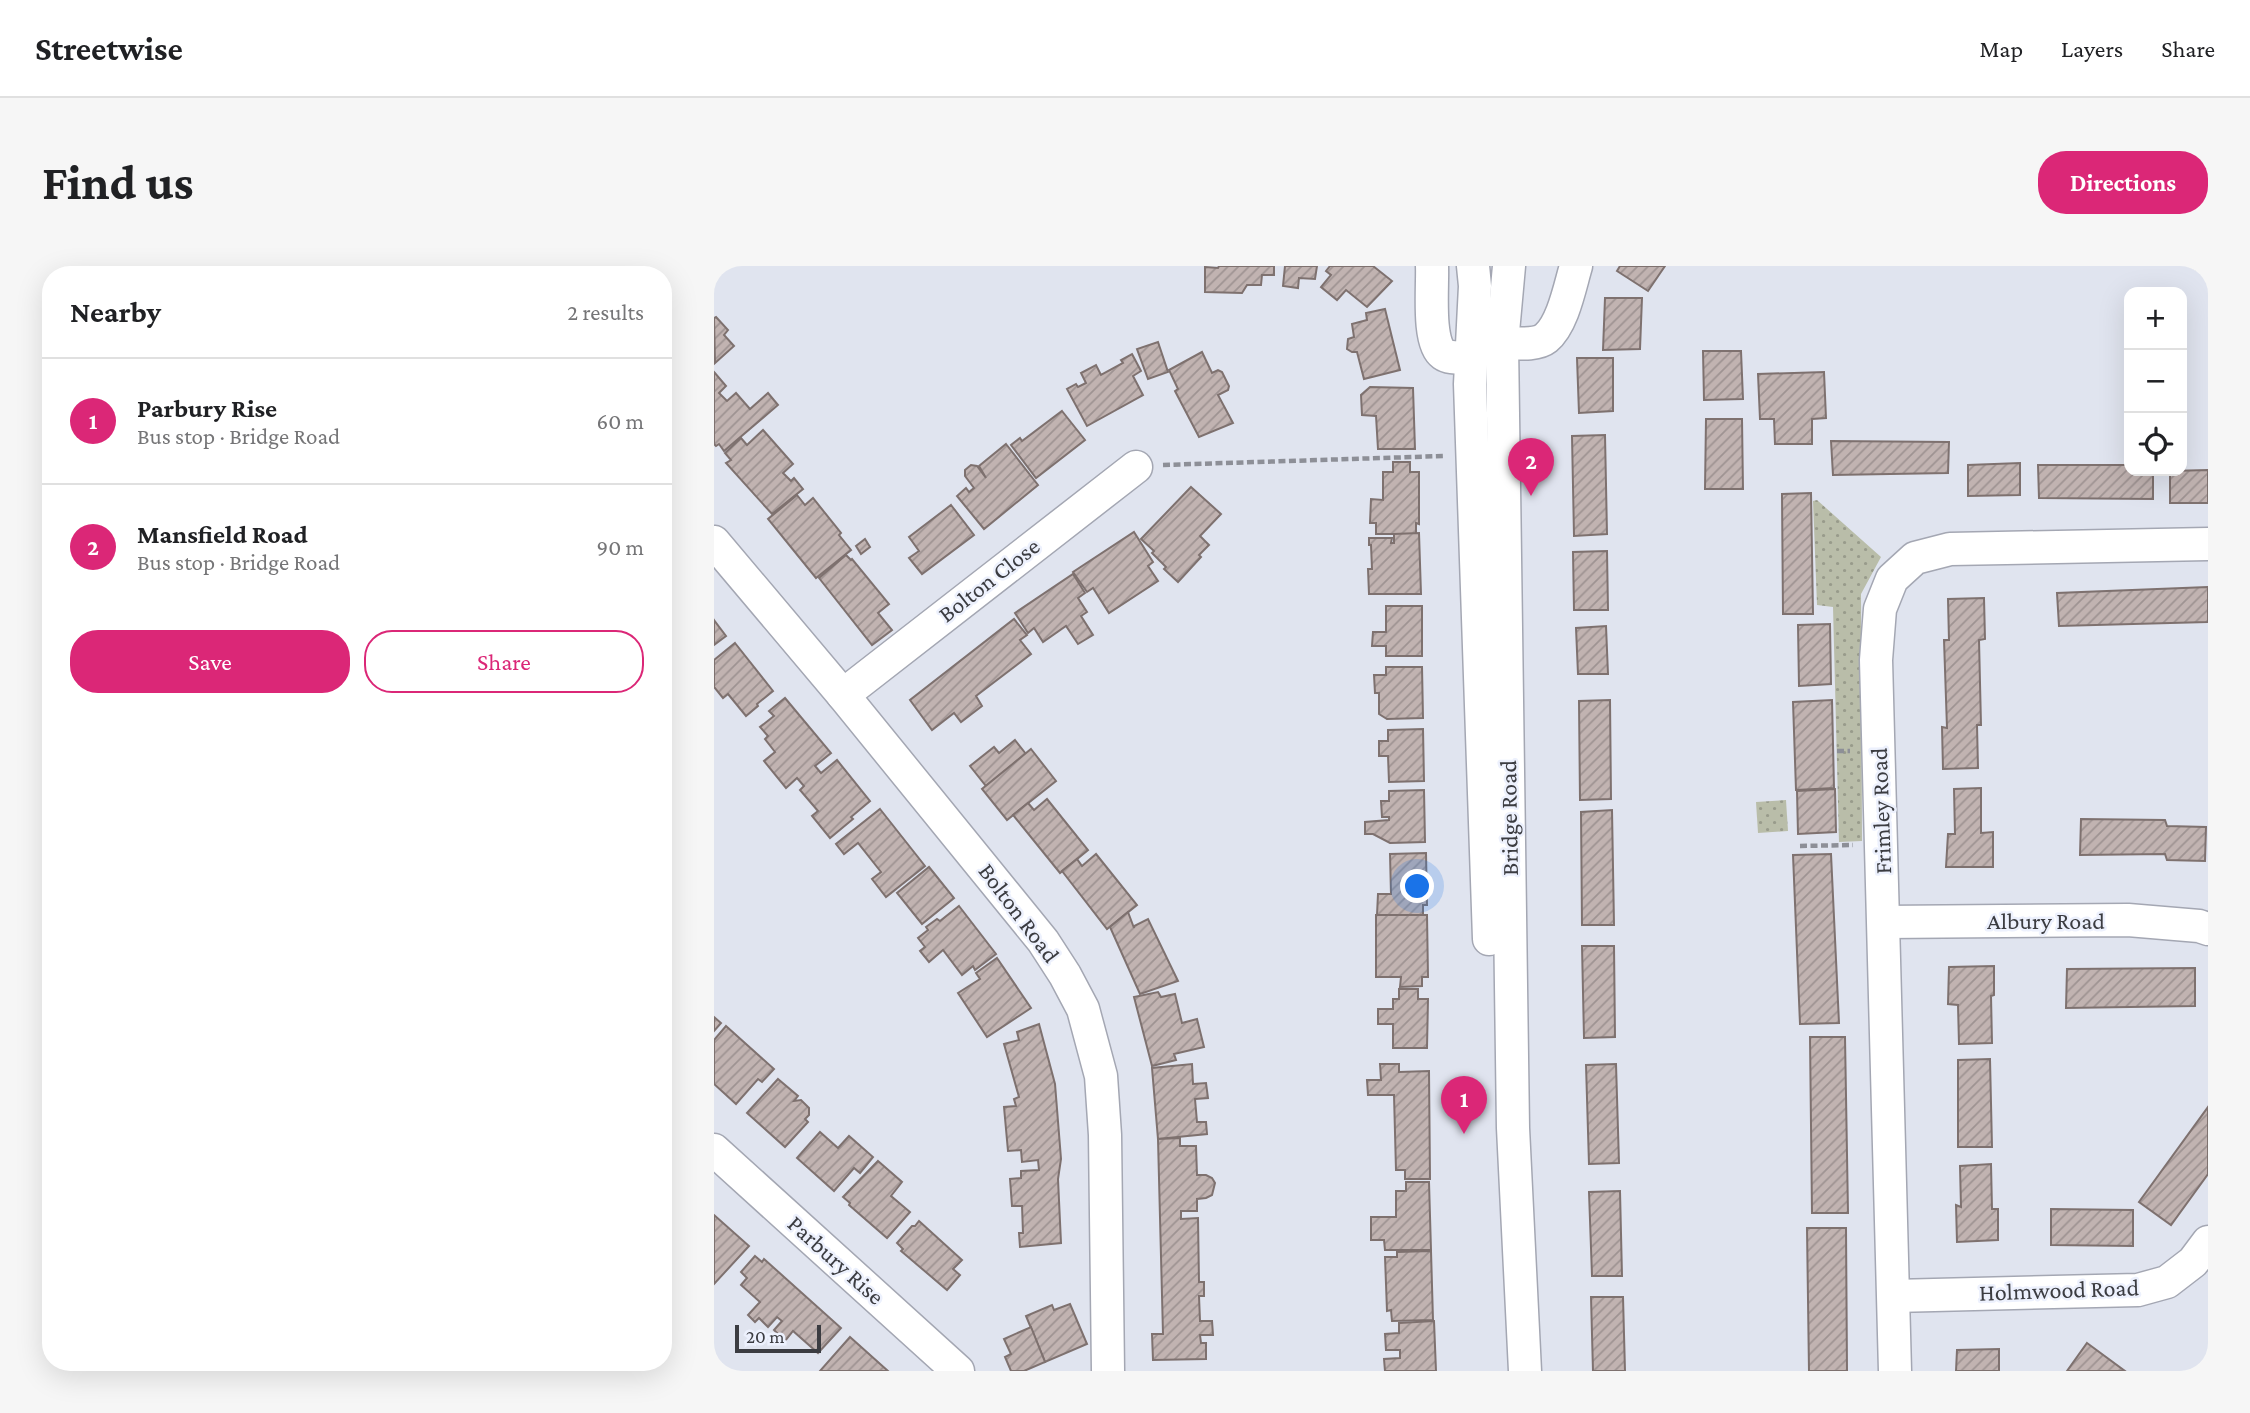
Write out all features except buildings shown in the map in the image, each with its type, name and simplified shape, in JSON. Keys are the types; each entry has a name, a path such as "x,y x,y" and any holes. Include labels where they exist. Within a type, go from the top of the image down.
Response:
{"street":[{"path":"1432,266 1435,344 1442,353 1451,357 1471,358"},
{"name":"Bridge Road","path":"1473,266 1473,455 1505,1371"},
{"name":"Bridge Road","path":"1509,266 1502,343 1513,1128 1525,1371"},
{"path":"1502,343 1545,339 1556,325 1576,266"},
{"name":"Bolton Close","path":"842,695 1136,467"},
{"name":"Bolton Road","path":"714,542 1043,941 1083,1009 1101,1076 1105,1135 1108,1371"},
{"name":"Frimley Road","path":"1895,1371 1876,660 1880,609 1892,579 1915,558 1950,549 2208,544"},
{"name":"Albury Road","path":"1884,922 2128,920 2208,929"},
{"name":"Parbury Rise","path":"714,1150 958,1371"},
{"name":"Holmwood Road","path":"1894,1296 2137,1290 2167,1282 2193,1262 2208,1242"}],"path":[{"path":"1136,467 1473,455"},
{"path":"1800,846 1882,844"}],"green space":[{"path":"1817,500 1881,557 1861,594 1862,841 1839,842 1833,607 1817,605 1813,501"},
{"path":"1786,800 1788,831 1758,833 1756,802"}],"place":[{"name":"Mansfield Road","path":"1531,496"},
{"name":"Parbury Rise","path":"1464,1134"}]}
